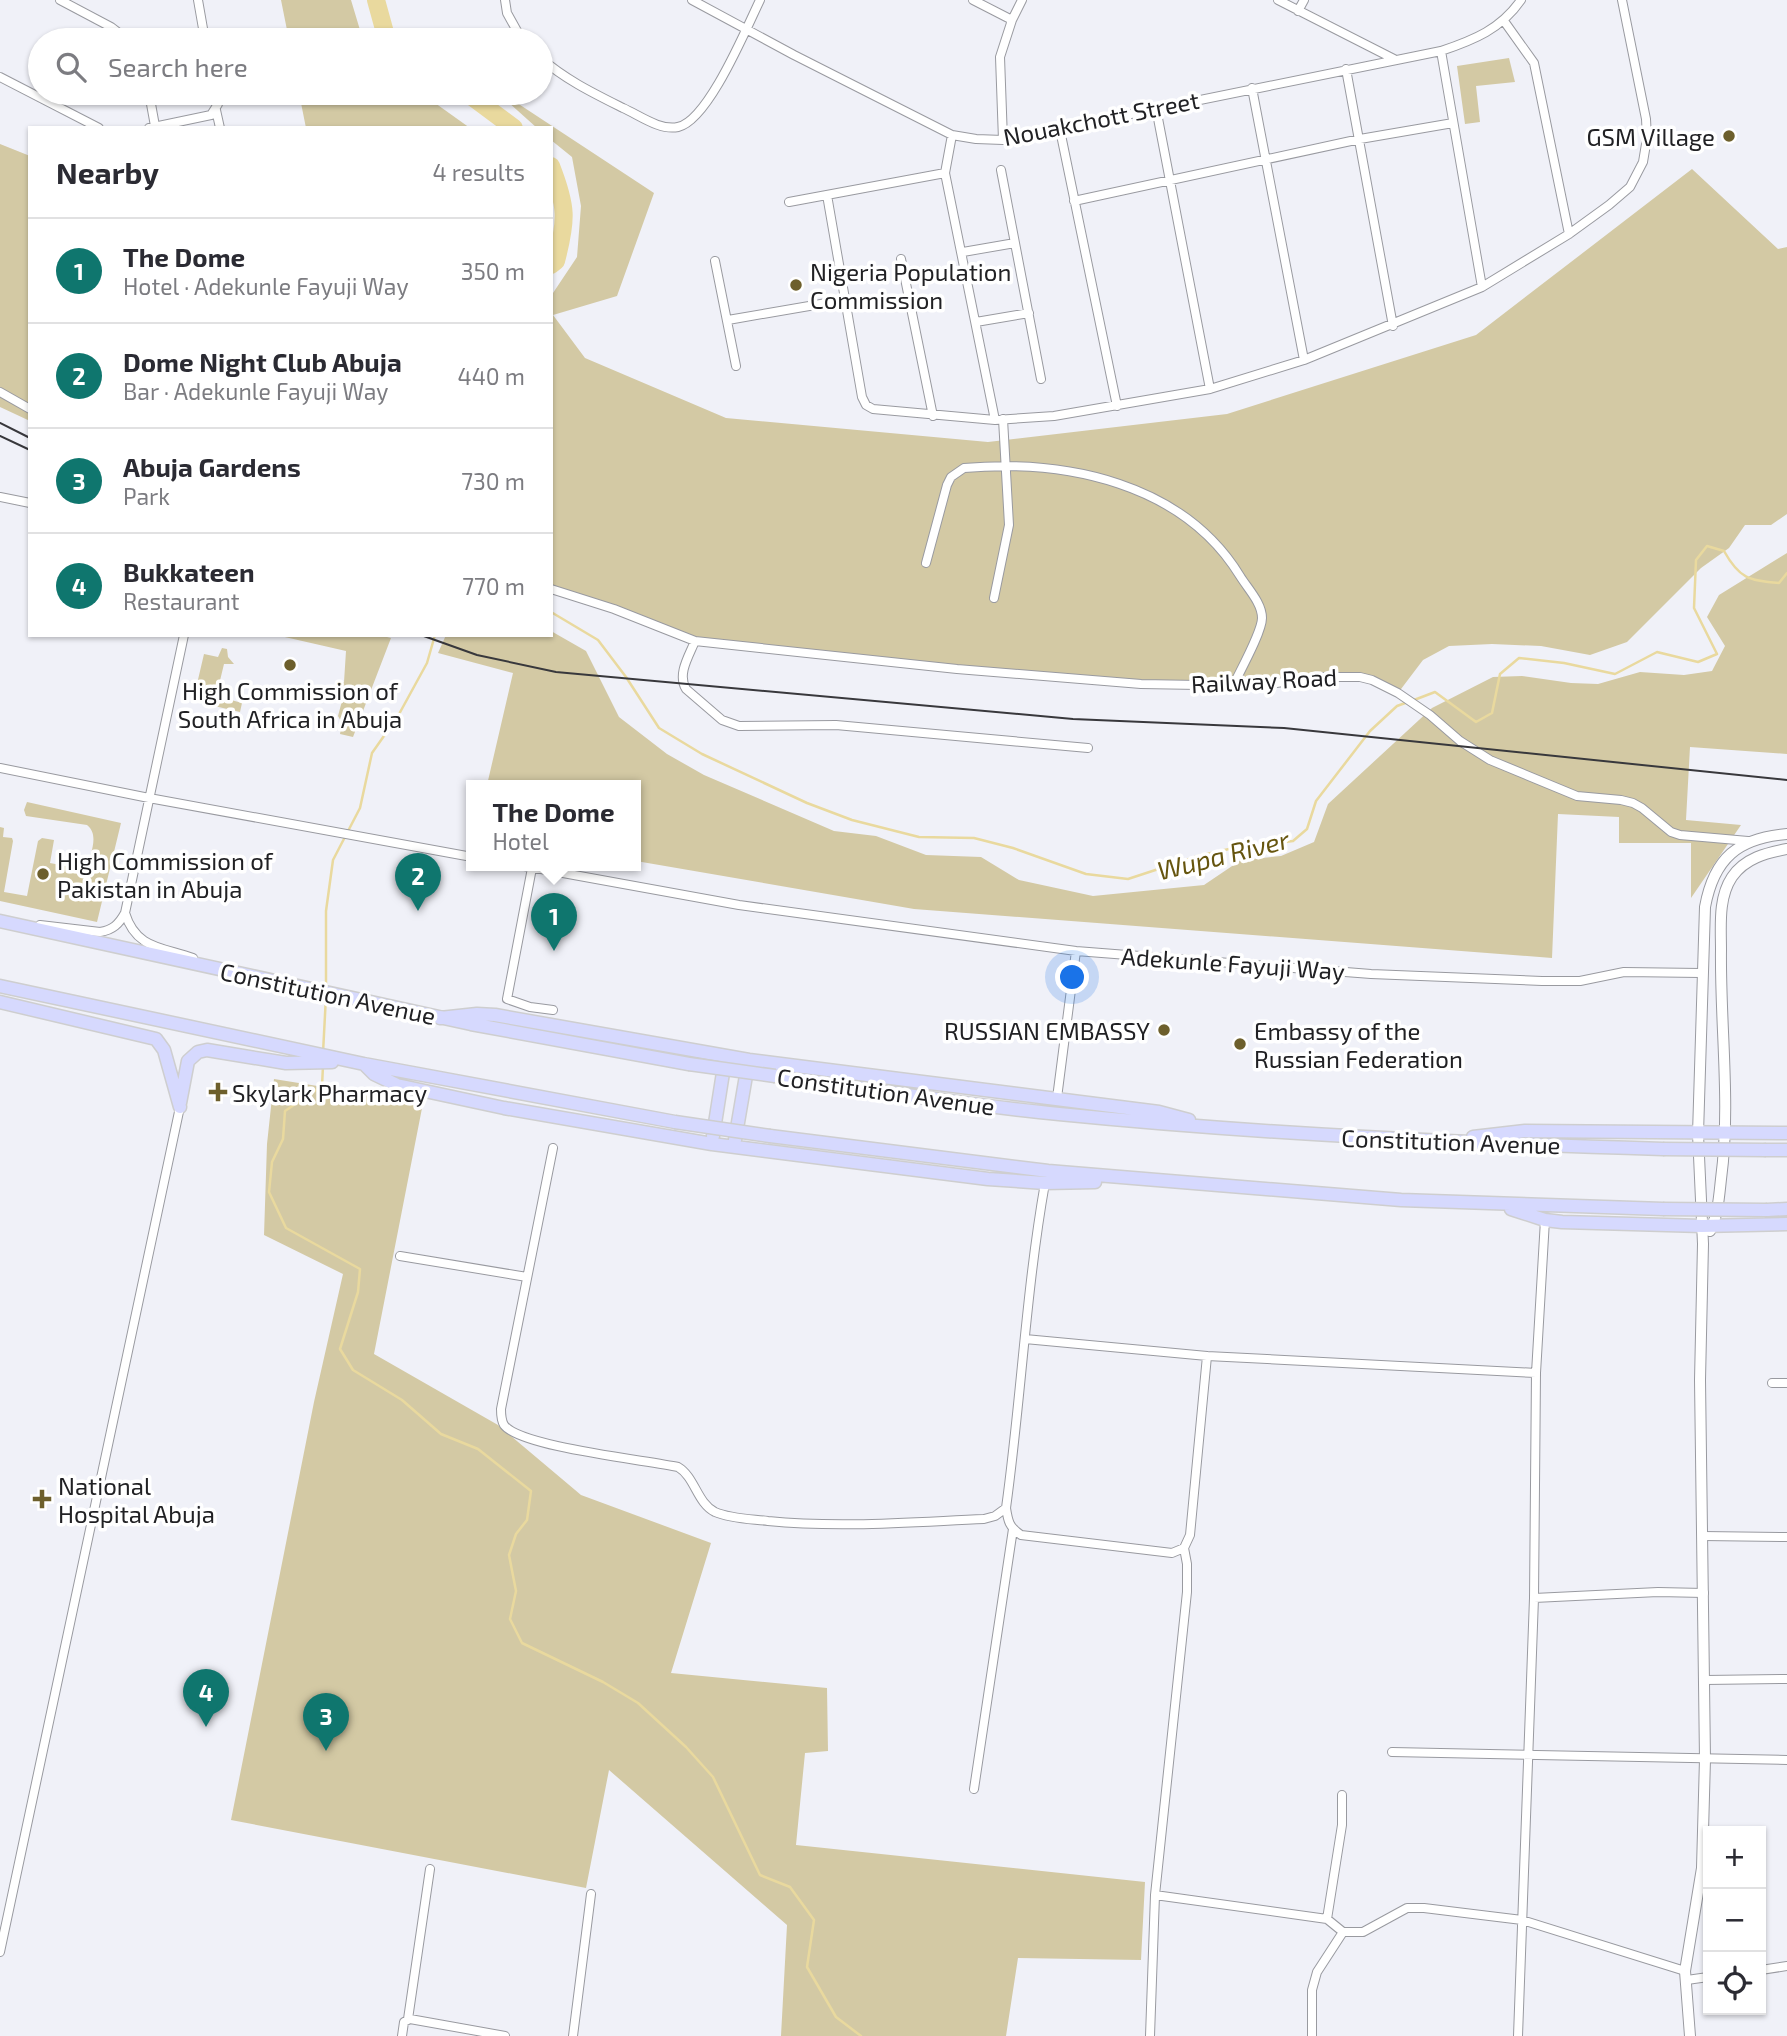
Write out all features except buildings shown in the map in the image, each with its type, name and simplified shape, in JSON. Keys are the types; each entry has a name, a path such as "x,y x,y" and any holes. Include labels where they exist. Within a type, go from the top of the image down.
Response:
{"main road":[{"name":"Constitution Avenue","path":"0,920 440,1018 689,1064 1055,1114 1206,1127 1436,1141 1663,1149 1787,1150"},
{"path":"0,986 364,1064 675,1122 1048,1171 1401,1200 1663,1209 1787,1209"},
{"path":"0,1002 156,1039 164,1050 180,1107"},
{"path":"440,1018 495,1015 726,1057 1159,1112 1206,1127"},
{"path":"180,1107 187,1066 191,1057 198,1052 207,1050 286,1063 350,1061"},
{"path":"712,1144 726,1057"},
{"path":"734,1147 749,1060"},
{"path":"364,1064 374,1074 397,1085 503,1108 712,1144 988,1179 1045,1183 1166,1180"},
{"path":"1436,1141 1525,1131 1787,1133"},
{"path":"1497,1204 1545,1220 1707,1226 1787,1224"}],"street":[{"path":"60,0 112,28"},
{"path":"505,0 516,28"},
{"name":"Nouakchott Street","path":"692,0 952,135 1003,141 1441,51 1487,33 1504,21 1521,0"},
{"path":"553,66 595,94 661,126 675,128 687,124 705,105 760,0"},
{"path":"973,0 1012,20"},
{"path":"1003,141 1000,57 1012,20 1022,0"},
{"path":"1278,0 1394,60"},
{"path":"1298,11 1304,0"},
{"path":"827,195 862,397 866,405 873,409 999,420 1054,416 1210,389 1304,360 1393,326 1482,287 1569,234 1630,187 1643,162 1647,138 1646,119 1622,0"},
{"path":"198,1 203,28"},
{"path":"1504,21 1534,63 1569,234"},
{"path":"1441,51 1482,287"},
{"path":"1346,69 1393,326"},
{"path":"0,77 28,91"},
{"path":"1252,88 1304,360"},
{"path":"54,105 95,126"},
{"path":"150,105 152,126"},
{"path":"157,126 211,115 218,105"},
{"path":"1156,108 1210,389"},
{"path":"216,110 220,126"},
{"path":"1074,201 1360,139 1452,123"},
{"path":"1060,130 1117,406"},
{"path":"952,135 945,173 999,420 1006,468 1009,525 994,598"},
{"path":"1001,170 1041,379"},
{"path":"789,202 945,173"},
{"path":"963,252 1015,243"},
{"path":"901,259 933,416"},
{"path":"715,261 737,366"},
{"path":"728,320 844,300"},
{"path":"976,322 1029,313"},
{"path":"0,392 28,408"},
{"path":"926,563 951,477 964,468 1070,471 1119,483 1160,501 1215,541 1260,606 1262,624 1233,686"},
{"path":"0,497 28,503"},
{"name":"Railway Road","path":"553,590 614,609 695,641 957,669 1141,684 1233,686 1348,675 1372,680 1398,693 1430,715 1460,741 1490,760 1569,794 1633,803 1671,832 1680,835 1748,841"},
{"path":"17,924 60,926 100,932 120,923 125,913 184,637"},
{"path":"695,641 681,676 683,684 729,724 764,727 836,725 1088,748"},
{"path":"0,768 292,825 466,855"},
{"path":"1707,1226 1698,1133 1701,973 1709,888 1716,872 1729,855 1748,841 1787,834"},
{"path":"1690,2036 1686,1976 1702,1868 1705,1759 1700,1380 1703,1244 1707,1226 1719,1199 1725,1133 1720,975 1723,902 1731,878 1741,866 1754,857 1787,849"},
{"path":"531,871 507,999 514,1003 553,1010"},
{"name":"Adekunle Fayuji Way","path":"549,871 739,905 1076,951 1371,974 1542,981 1580,981 1624,972 1701,973"},
{"path":"125,913 133,934 141,941 200,960 216,968"},
{"path":"1057,1098 1076,951"},
{"path":"0,1952 180,1107"},
{"path":"553,1148 501,1409 503,1424 510,1430 550,1444 678,1467 709,1507 742,1518 797,1524 898,1524 989,1518 1006,1507"},
{"path":"1045,1183 1006,1507 1008,1523 1021,1535 1172,1553 1184,1548"},
{"path":"1518,2036 1534,1598 1536,1373 1545,1220"},
{"path":"400,1256 527,1278"},
{"path":"1025,1339 1207,1356 1536,1373"},
{"path":"1150,2036 1155,1895 1187,1592 1184,1548 1189,1535 1207,1356"},
{"path":"1772,1383 1787,1382"},
{"path":"974,1789 1013,1530"},
{"path":"1703,1536 1787,1537"},
{"path":"1534,1598 1658,1591 1704,1593"},
{"path":"1705,1680 1787,1679"},
{"path":"1392,1752 1787,1760"},
{"path":"1327,1919 1342,1825 1342,1795"},
{"path":"402,2036 404,2022 408,2019 430,1869"},
{"path":"572,2036 591,1894"},
{"path":"1155,1895 1327,1919 1343,1932 1363,1932 1407,1908 1522,1920 1686,1976 1703,1977"},
{"path":"1312,2036 1312,1990 1317,1972 1343,1932"},
{"path":"1766,1969 1787,1966"},
{"path":"408,2019 505,2036"}],"shaded area":[{"path":"281,0 351,0 359,28 287,28"},
{"path":"1509,58 1515,82 1476,86 1480,122 1465,124 1457,66"},
{"path":"301,105 438,105 467,126 306,126"},
{"path":"511,105 520,105 552,126 535,126"},
{"path":"553,127 654,193 617,296 553,315 553,293 577,257 581,206 572,157 553,142"},
{"path":"0,144 28,155 28,420 0,407"},
{"path":"1692,169 1778,249 1787,247 1787,514 1771,525 1745,525 1729,548 1701,568 1627,642 1590,655 1541,646 1449,646 1423,660 1398,693 1360,677 1272,684 1141,684 695,641 553,590 553,315 585,358 726,418 988,442 1227,414 1476,335"},
{"path":"1787,553 1787,754 1690,747 1686,820 1741,825 1691,898 1691,843 1619,843 1619,817 1558,814 1552,958 914,909 641,862 641,780 488,780 513,673 438,653 445,637 553,637 553,632 586,651 619,717 667,754 704,775 834,831 876,836 926,855 981,857 1019,880 1093,896 1204,885 1241,860 1281,856 1314,842 1328,804 1432,708 1493,677 1522,676 1598,684 1640,672 1684,675 1712,671 1725,646 1707,617 1719,595"},
{"path":"285,637 391,638 353,737 340,734 342,723 338,716 342,701 333,693 336,681 344,682 346,651"},
{"path":"222,648 227,649 228,657 234,664 224,664 217,693 242,703 240,712 193,701 204,654 218,657"},
{"path":"27,802 121,823 97,922 0,901 0,827 4,828 3,837 12,838 13,841 4,892 27,896 38,841 42,838 54,840 50,863 86,870 92,852 93,834 87,825 26,816 24,810"},
{"path":"274,1079 423,1103 374,1354 498,1425 581,1495 711,1543 671,1673 827,1688 828,1751 805,1753 796,1845 1145,1882 1141,1960 1018,1958 1006,2036 781,2036 787,1925 609,1770 586,1888 231,1820 314,1402 343,1274 264,1235 267,1144"}],"waterway":[{"path":"376,0 384,28"},
{"path":"483,105 511,126"},
{"path":"553,172 564,213 560,247 553,263"},
{"name":"Wupa River","path":"1414,700 1435,692 1476,722 1492,713 1500,674 1519,658 1564,663 1615,674 1657,652 1698,662 1717,654 1694,608 1696,560 1707,546 1724,551 1735,567 1752,579 1779,583 1787,573"},
{"name":"Wupa River","path":"553,613 598,640 659,728 702,754 807,803 852,820 919,837 974,838 1013,848 1086,874 1128,879 1198,856 1293,841 1307,829 1316,801 1370,731 1397,706 1408,702"},
{"path":"326,990 326,911 333,860 360,808 372,753 398,716 427,663 434,637"},
{"path":"323,1053 326,996"},
{"path":"323,1066 322,1086 285,1111 283,1139 272,1162 269,1192 286,1228 360,1269 358,1292 340,1349 353,1370 402,1400 441,1434 478,1449 531,1491 527,1520 516,1534 509,1555 516,1591 510,1619 522,1643 603,1682 638,1703 686,1747 713,1777 760,1875 790,1887 814,1920 807,1967 836,2017 861,2036"}],"tram line":[{"path":"0,423 28,437"},
{"path":"0,436 28,449"},
{"path":"427,637 477,655 556,672 1073,719 1284,728 1787,780"}],"place":[{"name":"GSM Village","path":"1729,136"},
{"name":"Nigeria Population Commission","path":"796,285"},
{"name":"High Commission of South Africa in Abuja","path":"290,665"},
{"name":"High Commission of Pakistan in Abuja","path":"43,874"},
{"name":"Dome Night Club Abuja","path":"418,911"},
{"name":"The Dome","path":"554,951"},
{"name":"RUSSIAN EMBASSY","path":"1164,1030"},
{"name":"Embassy of the Russian Federation","path":"1240,1044"},
{"name":"Skylark Pharmacy","path":"218,1092"},
{"name":"National Hospital Abuja","path":"42,1499"},
{"name":"Bukkateen","path":"206,1727"},
{"name":"Abuja Gardens","path":"326,1751"}]}
